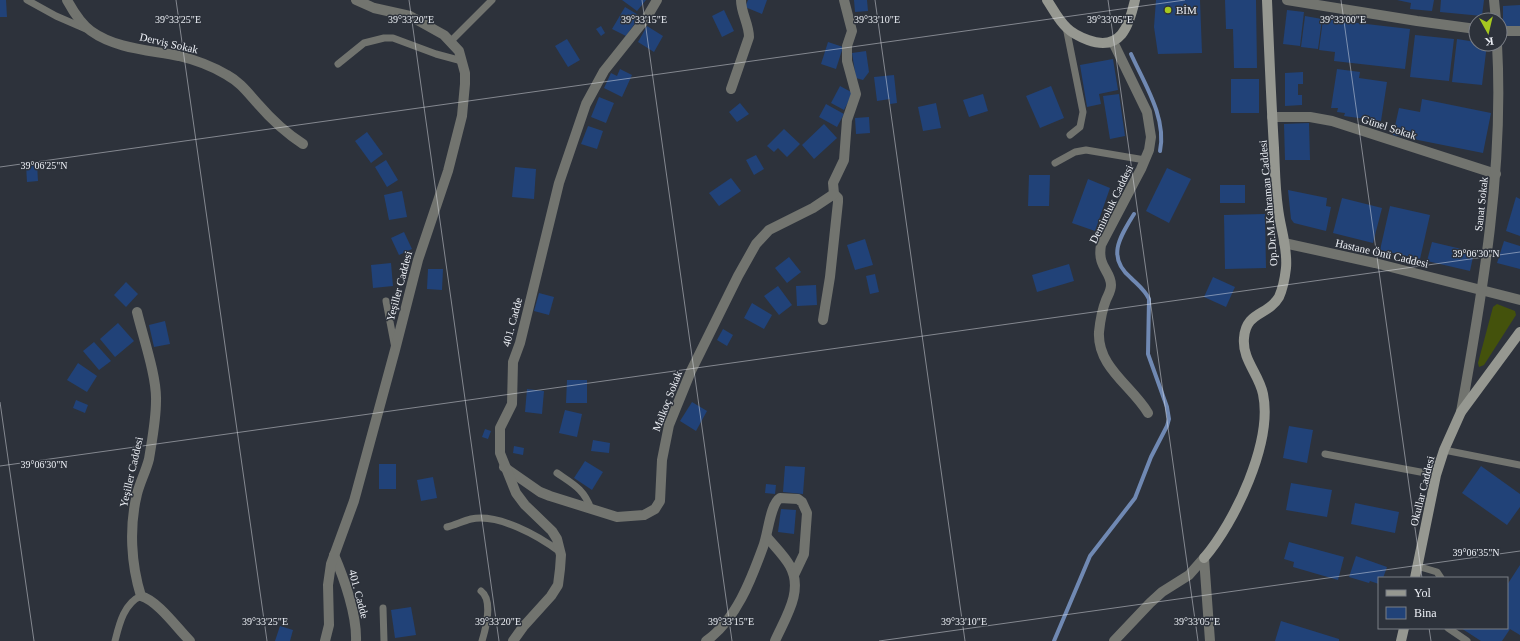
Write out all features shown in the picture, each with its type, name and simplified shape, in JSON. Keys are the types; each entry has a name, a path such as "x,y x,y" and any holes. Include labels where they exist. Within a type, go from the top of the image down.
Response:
{"street":[{"name":"Derviş Sokak","path":"67,0 90,31 116,43 181,56 206,64 228,75 244,87 258,104 289,135 303,144"},
{"name":"Yeşiller Caddesi","path":"325,641 329,625 328,575 354,501 396,350 418,260 448,171 462,116 465,84 459,51 451,41 430,26 410,16 374,8 356,0"},
{"name":"401. Cadde","path":"513,641 523,627 551,596 558,585 560,552 557,539 552,531 520,499 504,467 500,453 500,428 512,404 513,362 520,343 559,183 584,110 604,71 647,17 657,0"},
{"path":"731,89 749,37 749,30 741,6 741,0"},
{"path":"823,320 830,277 838,206 838,198 834,194 833,183 844,156 847,120 856,94 846,61 847,46 852,30 844,0"},
{"path":"1047,0 1066,27 1078,36 1094,42 1113,42 1123,34 1130,20 1135,0"},
{"name":"Op.Dr.M.Kahraman Caddesi","path":"1114,641 1162,592 1188,575 1216,543 1236,510 1259,446 1263,426 1265,401 1262,389 1244,351 1244,332 1252,317 1268,308 1278,298 1286,266 1278,208 1267,0"},
{"path":"1287,0 1468,28"},
{"path":"1494,0 1495,12"},
{"path":"1508,31 1520,31"},
{"name":"Demiroluk Caddesi","path":"1113,42 1146,112 1151,137 1145,160 1101,245 1100,253 1102,265 1111,281 1111,287 1102,312 1099,333 1100,346 1106,364 1132,390 1148,413"},
{"name":"Sanat Sokak","path":"1461,412 1483,289 1496,174 1498,102 1497,52"},
{"name":"Günel Sokak","path":"1272,117 1310,117 1332,121 1496,174"},
{"name":"Malkoç Sokak","path":"504,467 540,492 617,517 644,515 655,509 660,501 662,460 669,426 691,371 738,276 756,244 769,230 812,208 834,194"},
{"name":"Hastane Önü Caddesi","path":"1284,243 1483,289 1520,300"},
{"name":"Yeşiller Caddesi","path":"136,312 153,376 156,402 148,459 137,494 133,516 132,551 137,583 141,596"},
{"name":"Okullar Caddesi","path":"1414,577 1436,475 1444,450 1461,412 1520,332"},
{"path":"706,641 736,608 767,537 776,500 785,498 798,499 802,502 807,514 806,535 801,562 794,575"},
{"path":"767,537 787,561 794,575 795,586 792,602 775,641"},
{"name":"401. Cadde","path":"334,555 341,572 354,618 356,641"},
{"path":"1204,558 1212,640"},
{"path":"141,596 147,598 155,605 190,641"},
{"path":"1401,641 1404,629"}],"lane":[{"path":"27,0 90,31"},
{"path":"451,41 492,0"},
{"path":"1066,27 1083,112 1080,128 1070,135"},
{"path":"338,64 364,43 384,38 393,38 462,61"},
{"path":"1055,162 1075,152 1086,150 1145,160"},
{"path":"386,301 396,350"},
{"path":"1444,450 1520,465"},
{"path":"1325,454 1436,475"},
{"path":"557,473 581,490 586,497 590,509"},
{"path":"447,528 472,519 505,523 534,534 560,552"},
{"path":"1417,566 1437,572 1440,577"},
{"path":"481,591 486,595 487,604 486,622 482,641"},
{"path":"115,641 124,614 135,599 141,596"},
{"path":"383,608 384,641"},
{"path":"1449,629 1467,641"}],"green space":[{"path":"1497,304 1515,311 1516,315 1484,365 1479,367 1478,363 1493,307"}],"building":[{"path":"0,0 6,0 7,17 0,17"},
{"path":"622,0 646,0 637,11"},
{"path":"748,0 767,0 762,14 745,7"},
{"path":"854,0 867,0 868,11 855,12"},
{"path":"1156,0 1200,0 1202,53 1158,54 1154,27"},
{"path":"1225,0 1256,0 1257,68 1234,68 1233,29 1226,29"},
{"path":"1397,0 1434,0 1432,11 1410,9 1411,3"},
{"path":"1441,0 1484,0 1482,12 1468,12 1468,15 1440,12"},
{"path":"1520,5 1520,26 1508,26 1508,12 1503,12 1503,6"},
{"path":"625,7 640,16 626,36 612,29"},
{"path":"724,10 734,31 722,37 712,16"},
{"path":"1287,10 1304,12 1300,46 1283,44"},
{"path":"1305,16 1322,19 1318,49 1301,47"},
{"path":"1323,19 1410,29 1405,69 1334,61 1335,52 1319,50"},
{"path":"601,26 605,33 601,36 596,29"},
{"path":"647,26 663,36 654,52 638,42"},
{"path":"1415,35 1454,39 1449,81 1410,77"},
{"path":"567,39 580,60 568,67 555,46"},
{"path":"1457,39 1468,41 1468,52 1486,52 1482,85 1452,82"},
{"path":"828,42 843,47 836,69 821,64"},
{"path":"866,51 869,72 863,80 856,78 852,53"},
{"path":"1113,59 1118,90 1099,94 1101,104 1087,107 1080,65"},
{"path":"620,69 632,75 622,97 604,88 611,73 617,76"},
{"path":"1337,69 1360,72 1359,78 1387,82 1381,121 1344,116 1345,113 1337,112 1338,108 1331,108"},
{"path":"1303,72 1303,84 1298,84 1298,95 1302,95 1302,105 1285,106 1285,73"},
{"path":"894,75 897,103 890,104 890,99 877,101 874,77"},
{"path":"1231,79 1259,79 1259,113 1231,113"},
{"path":"840,86 853,93 844,110 831,103"},
{"path":"1051,86 1064,118 1040,128 1026,96"},
{"path":"983,94 988,111 969,117 963,100"},
{"path":"1119,94 1125,136 1110,139 1103,96"},
{"path":"599,97 614,103 606,123 591,117"},
{"path":"1422,99 1491,113 1483,153 1393,135 1399,108 1420,112"},
{"path":"740,103 749,114 737,122 729,112"},
{"path":"936,103 941,128 923,131 918,107"},
{"path":"826,104 844,114 837,127 819,117"},
{"path":"869,117 870,133 856,134 855,118"},
{"path":"1309,123 1310,160 1285,160 1284,124"},
{"path":"824,124 837,138 814,159 802,145"},
{"path":"588,126 603,131 597,149 581,144"},
{"path":"784,129 800,144 787,157 778,148 774,152 767,146"},
{"path":"367,132 383,154 371,163 355,141"},
{"path":"756,155 764,169 754,175 746,160"},
{"path":"386,160 398,180 387,187 375,167"},
{"path":"37,164 38,181 27,182 26,165"},
{"path":"515,167 536,169 534,199 512,197"},
{"path":"1167,168 1191,179 1169,223 1146,211"},
{"path":"1029,175 1050,175 1049,206 1028,206"},
{"path":"731,178 741,191 719,206 709,193"},
{"path":"1088,179 1110,188 1095,231 1072,223"},
{"path":"1220,185 1245,185 1245,203 1220,203"},
{"path":"1288,190 1327,198 1326,206 1331,207 1326,231 1294,223 1291,219"},
{"path":"402,191 407,217 389,220 384,195"},
{"path":"1516,197 1520,199 1520,236 1506,231"},
{"path":"1342,198 1382,208 1373,243 1333,233"},
{"path":"1390,206 1430,215 1420,259 1380,250"},
{"path":"1265,214 1266,268 1225,269 1224,215"},
{"path":"404,232 412,249 399,255 391,238"},
{"path":"865,239 873,265 855,270 847,245"},
{"path":"1504,241 1520,246 1520,269 1497,263"},
{"path":"1432,242 1474,252 1470,271 1427,261"},
{"path":"789,257 801,272 787,283 775,268"},
{"path":"391,263 393,286 373,288 371,265"},
{"path":"1069,264 1074,281 1037,292 1032,275"},
{"path":"428,269 443,269 442,290 427,289"},
{"path":"875,274 879,292 870,294 866,276"},
{"path":"1213,277 1235,287 1226,307 1204,297"},
{"path":"126,282 138,294 126,307 114,295"},
{"path":"816,285 817,305 797,306 796,286"},
{"path":"778,286 792,305 779,315 764,296"},
{"path":"539,293 554,297 549,315 534,311"},
{"path":"752,303 772,315 764,329 744,318"},
{"path":"165,321 170,344 154,347 149,325"},
{"path":"118,323 134,341 115,357 100,339"},
{"path":"723,329 733,335 727,346 717,340"},
{"path":"94,342 111,361 99,370 83,351"},
{"path":"78,363 97,376 87,392 67,380"},
{"path":"567,380 587,380 587,403 566,403"},
{"path":"527,389 544,391 542,414 525,412"},
{"path":"76,400 88,405 85,413 73,408"},
{"path":"692,402 707,411 696,431 680,421"},
{"path":"565,410 582,414 577,437 559,433"},
{"path":"1289,426 1313,430 1307,463 1283,458"},
{"path":"485,429 491,431 488,439 482,437"},
{"path":"593,440 610,443 609,453 591,451"},
{"path":"514,446 524,448 523,455 513,453"},
{"path":"585,461 603,472 592,490 574,478"},
{"path":"379,464 396,464 396,489 379,489"},
{"path":"785,466 805,467 803,494 783,492"},
{"path":"1481,466 1520,494 1520,507 1507,525 1462,493"},
{"path":"433,477 437,498 421,501 417,480"},
{"path":"1291,483 1332,490 1327,517 1286,510"},
{"path":"766,484 776,485 775,494 765,493"},
{"path":"1355,503 1399,512 1395,533 1351,524"},
{"path":"781,509 796,510 794,534 778,532"},
{"path":"1289,542 1344,557 1338,580 1293,567 1294,562 1284,559"},
{"path":"1356,556 1387,567 1383,577 1378,577 1378,584 1370,581 1369,583 1349,577"},
{"path":"1520,565 1520,635 1510,629 1502,641 1481,641 1463,629 1508,629 1508,583"},
{"path":"411,607 416,635 395,638 391,610"},
{"path":"1281,621 1339,639 1339,641 1275,641"},
{"path":"280,626 293,630 290,641 275,641"}],"waterway":[{"path":"1131,54 1148,89 1157,113 1160,126 1160,151"},
{"path":"1054,641 1090,556 1135,498 1151,457 1169,419 1167,407 1148,354 1149,299 1143,290 1123,270 1117,255 1120,239 1134,214"}],"place":[{"name":"BİM","path":"1168,10"}]}
